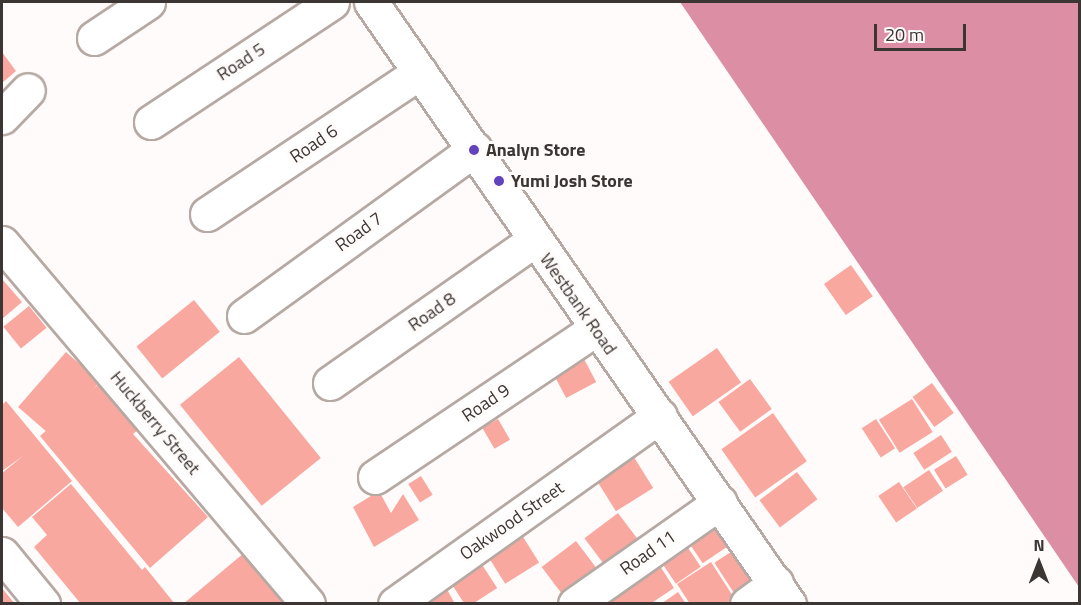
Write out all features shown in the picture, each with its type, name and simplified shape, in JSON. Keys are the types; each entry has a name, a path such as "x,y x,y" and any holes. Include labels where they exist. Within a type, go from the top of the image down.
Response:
{"street":[{"path":"94,38 148,2"},
{"name":"Road 5","path":"150,122 332,2"},
{"name":"Westbank Road","path":"371,2 475,149 534,240 596,329 660,416 783,593"},
{"name":"Road 6","path":"207,214 420,72"},
{"path":"2,117 28,90"},
{"name":"Road 7","path":"244,316 475,149"},
{"name":"Road 8","path":"330,383 534,240"},
{"name":"Huckberry Street","path":"2,243 308,603"},
{"name":"Road 9","path":"375,477 596,329"},
{"name":"Oakwood Street","path":"395,603 660,416"},
{"name":"Road 11","path":"575,603 720,502"},
{"path":"2,554 43,603"},
{"path":"747,603 783,593"}],"shaded area":[{"path":"680,2 1079,2 1079,587"}],"building":[{"path":"2,52 16,71 2,83"},
{"path":"851,265 873,296 846,315 824,284"},
{"path":"2,279 22,302 2,319"},
{"path":"194,300 220,332 162,378 136,347"},
{"path":"29,306 47,328 21,349 3,327"},
{"path":"717,348 741,382 693,416 669,382"},
{"path":"66,352 100,382 52,437 18,407"},
{"path":"239,357 321,458 262,506 180,405"},
{"path":"584,359 596,382 566,398 554,375"},
{"path":"750,379 772,409 740,432 718,402"},
{"path":"101,382 143,426 133,434 208,517 150,568 40,436"},
{"path":"932,383 954,413 934,427 913,397"},
{"path":"912,399 933,432 900,453 879,420"},
{"path":"6,401 72,481 18,527 2,508 2,473 23,456 2,471 2,405"},
{"path":"773,413 807,461 755,497 721,449"},
{"path":"498,419 510,440 494,449 482,428"},
{"path":"876,419 895,448 881,458 862,428"},
{"path":"941,435 952,452 924,470 913,453"},
{"path":"632,454 653,488 616,511 595,477"},
{"path":"956,456 968,475 946,488 934,470"},
{"path":"929,470 943,491 917,508 903,487"},
{"path":"797,472 817,499 780,527 759,500"},
{"path":"421,476 433,495 420,503 408,484"},
{"path":"899,482 917,509 896,523 878,496"},
{"path":"71,484 142,570 145,567 175,604 81,604 34,547 47,535 32,517"},
{"path":"379,491 391,513 403,494 419,520 374,547 353,507"},
{"path":"618,513 639,541 606,566 584,538"},
{"path":"711,513 732,544 703,563 682,533"},
{"path":"520,532 539,563 505,584 486,553"},
{"path":"576,541 598,570 563,596 542,567"},
{"path":"684,542 701,567 676,584 659,559"},
{"path":"737,548 760,584 738,599 714,563"},
{"path":"244,553 286,604 183,604"},
{"path":"653,555 674,588 650,604 609,604 599,590"},
{"path":"477,557 497,588 473,604 465,604 447,577"},
{"path":"711,562 738,604 690,604 677,584"},
{"path":"443,582 455,604 416,604"},
{"path":"2,588 15,604 2,604"},
{"path":"678,592 686,604 661,604"}],"place":[{"name":"Analyn Store","path":"474,150"},
{"name":"Yumi Josh Store","path":"499,181"}]}
